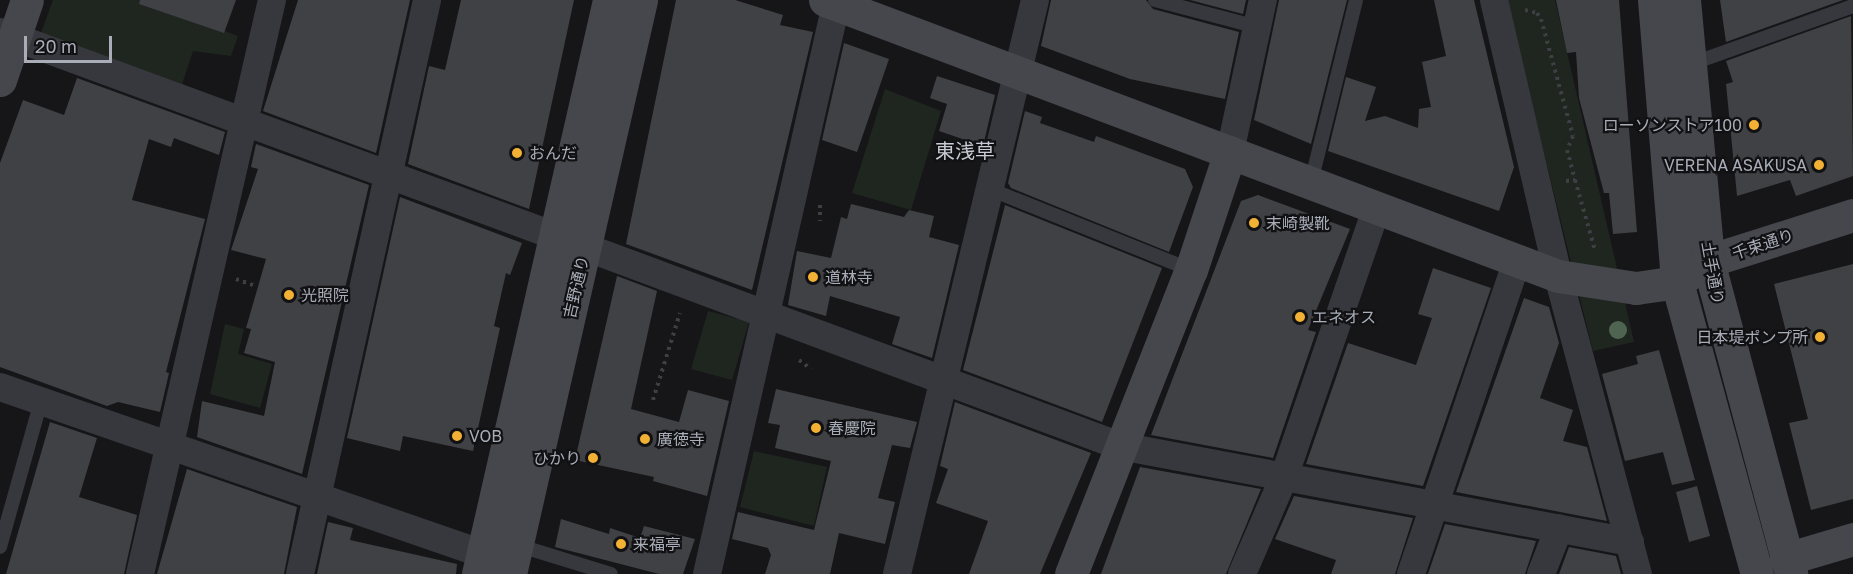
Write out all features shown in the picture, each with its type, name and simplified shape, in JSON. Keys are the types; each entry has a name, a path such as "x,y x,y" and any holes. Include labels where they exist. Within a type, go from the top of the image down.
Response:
{"street":[{"path":"0,80 7,34 27,0"},
{"path":"140,574 272,0"},
{"path":"300,574 427,0"},
{"name":"吉野通り","path":"514,560 570,242 609,0"},
{"name":"吉野通り","path":"481,564 570,242 641,0"},
{"path":"897,574 992,190 1016,72 1035,0"},
{"name":"土手通り","path":"1653,0 1677,282 1757,574"},
{"name":"土手通り","path":"1684,0 1708,261 1788,567"},
{"path":"707,574 766,316 833,1 1558,276 1636,288 1677,282"},
{"path":"1506,6 1558,276 1638,574"},
{"path":"1071,574 1191,270 1230,152 1260,13"},
{"path":"7,34 388,177 944,379 1120,446 1630,542"},
{"path":"1242,574 1284,477 1377,207"},
{"name":"千束通り","path":"1677,282 1708,261 1853,215"},
{"path":"1411,574 1517,261"},
{"path":"0,387 318,497 481,564"},
{"path":"1541,574 1559,528"},
{"path":"1788,567 1853,539"}],"lane":[{"path":"1155,0 1260,13"},
{"path":"1311,182 1356,0"},
{"path":"1690,64 1853,6"},
{"path":"992,190 1191,270"},
{"path":"0,547 41,401"},
{"path":"514,560 611,574"}],"path":[{"path":"1506,6 1529,9 1541,19 1573,136 1567,150 1575,180"},
{"path":"653,400 688,287"}],"shaded area":[{"path":"53,0 143,0 238,36 231,56 193,51 182,84 41,33"},
{"path":"1506,0 1555,0 1634,342 1593,351"},
{"path":"885,89 941,111 911,210 852,193"},
{"path":"708,311 749,322 732,380 691,369"},
{"path":"225,324 244,329 238,354 272,364 260,408 210,394"},
{"path":"754,451 827,467 814,526 740,507"}],"building":[{"path":"140,0 236,0 224,33 139,4"},
{"path":"298,0 410,0 376,153 263,111"},
{"path":"461,0 574,0 529,209 408,164 429,66 445,70"},
{"path":"676,0 735,0 783,15 780,25 813,32 752,290 626,244"},
{"path":"1051,0 1146,0 1153,9 1239,32 1225,99 1130,79 1041,46"},
{"path":"1190,0 1246,0 1243,14"},
{"path":"1279,0 1347,0 1311,144 1254,120"},
{"path":"1434,0 1474,0 1514,167 1499,211 1328,151 1346,77 1376,87 1365,121 1385,116 1418,128 1419,109 1431,107 1422,62 1446,56"},
{"path":"1556,0 1619,0 1637,232 1613,234 1609,193 1604,193 1579,98 1576,52 1567,53"},
{"path":"1720,0 1843,0 1726,42"},
{"path":"1851,16 1853,176 1796,196 1790,180 1737,196 1726,84 1733,82 1726,61"},
{"path":"844,43 889,59 857,152 822,140"},
{"path":"937,76 995,95 983,146 939,131 947,104 930,98"},
{"path":"77,78 225,132 219,155 174,138 171,147 149,139 132,200 205,219 166,372 169,373 160,412 118,402 107,406 0,367 0,163 23,100 64,115"},
{"path":"1025,111 1042,117 1040,123 1094,142 1096,136 1185,169 1193,187 1169,252 1011,188 1008,183"},
{"path":"256,144 369,185 302,474 197,437 202,401 264,416 275,362 244,353 251,329 246,328 266,259 231,250 258,169 251,167"},
{"path":"1258,195 1350,229 1308,330 1316,332 1273,458 1151,435 1241,201"},
{"path":"400,197 522,243 510,275 506,273 494,326 500,328 473,451 403,436 400,451 347,438"},
{"path":"851,204 904,217 909,210 934,216 929,237 959,245 932,358 892,344 900,317 830,296 826,316 788,305 797,251 831,258 841,217 847,219"},
{"path":"1005,205 1162,268 1102,422 963,370"},
{"path":"1853,264 1853,499 1811,510 1789,423 1808,419 1774,284"},
{"path":"1433,268 1491,288 1423,486 1306,464 1348,343 1416,365 1432,318 1418,314"},
{"path":"617,276 657,291 631,409 679,422 688,390 729,401 707,496 653,481 654,477 575,460"},
{"path":"1524,298 1549,307 1559,343 1540,398 1573,410 1563,441 1587,447 1607,521 1456,492"},
{"path":"1659,350 1695,480 1672,485 1663,452 1625,461 1602,374 1638,364 1636,356"},
{"path":"776,389 917,422 910,448 892,445 878,498 895,502 885,544 839,533 830,574 765,574 771,555 768,548 732,539 738,512 814,530 831,461 775,448 780,425 768,423"},
{"path":"955,402 1091,453 1040,574 969,574 988,521 936,503 948,469 940,466"},
{"path":"50,422 97,438 79,497 137,515 124,574 6,574"},
{"path":"1140,467 1261,489 1226,574 1101,574"},
{"path":"187,469 297,507 284,574 157,574"},
{"path":"1697,486 1710,536 1689,542 1676,492"},
{"path":"1294,496 1413,518 1395,574 1331,574 1336,560 1275,539"},
{"path":"561,519 609,534 610,528 640,538 644,526 695,539 683,574 659,574 555,547"},
{"path":"328,522 353,528 350,540 457,564 456,574 317,574"},
{"path":"1445,524 1536,541 1525,574 1428,574"},
{"path":"1569,547 1616,556 1621,574 1559,574"}],"place":[{"name":"ローソンストア100","path":"1754,125"},
{"name":"おんだ","path":"517,153"},
{"name":"VERENA ASAKUSA","path":"1819,165"},
{"name":"末崎製靴","path":"1254,223"},
{"name":"道林寺","path":"813,277"},
{"name":"光照院","path":"289,295"},
{"name":"エネオス","path":"1300,317"},
{"name":"日本堤ポンプ所","path":"1820,337"},
{"name":"春慶院","path":"816,428"},
{"name":"VOB","path":"457,436"},
{"name":"廣徳寺","path":"645,439"},
{"name":"ひかり","path":"593,458"},
{"name":"来福亭","path":"621,544"}],"district":[{"name":"東浅草","path":"965,150"}]}
